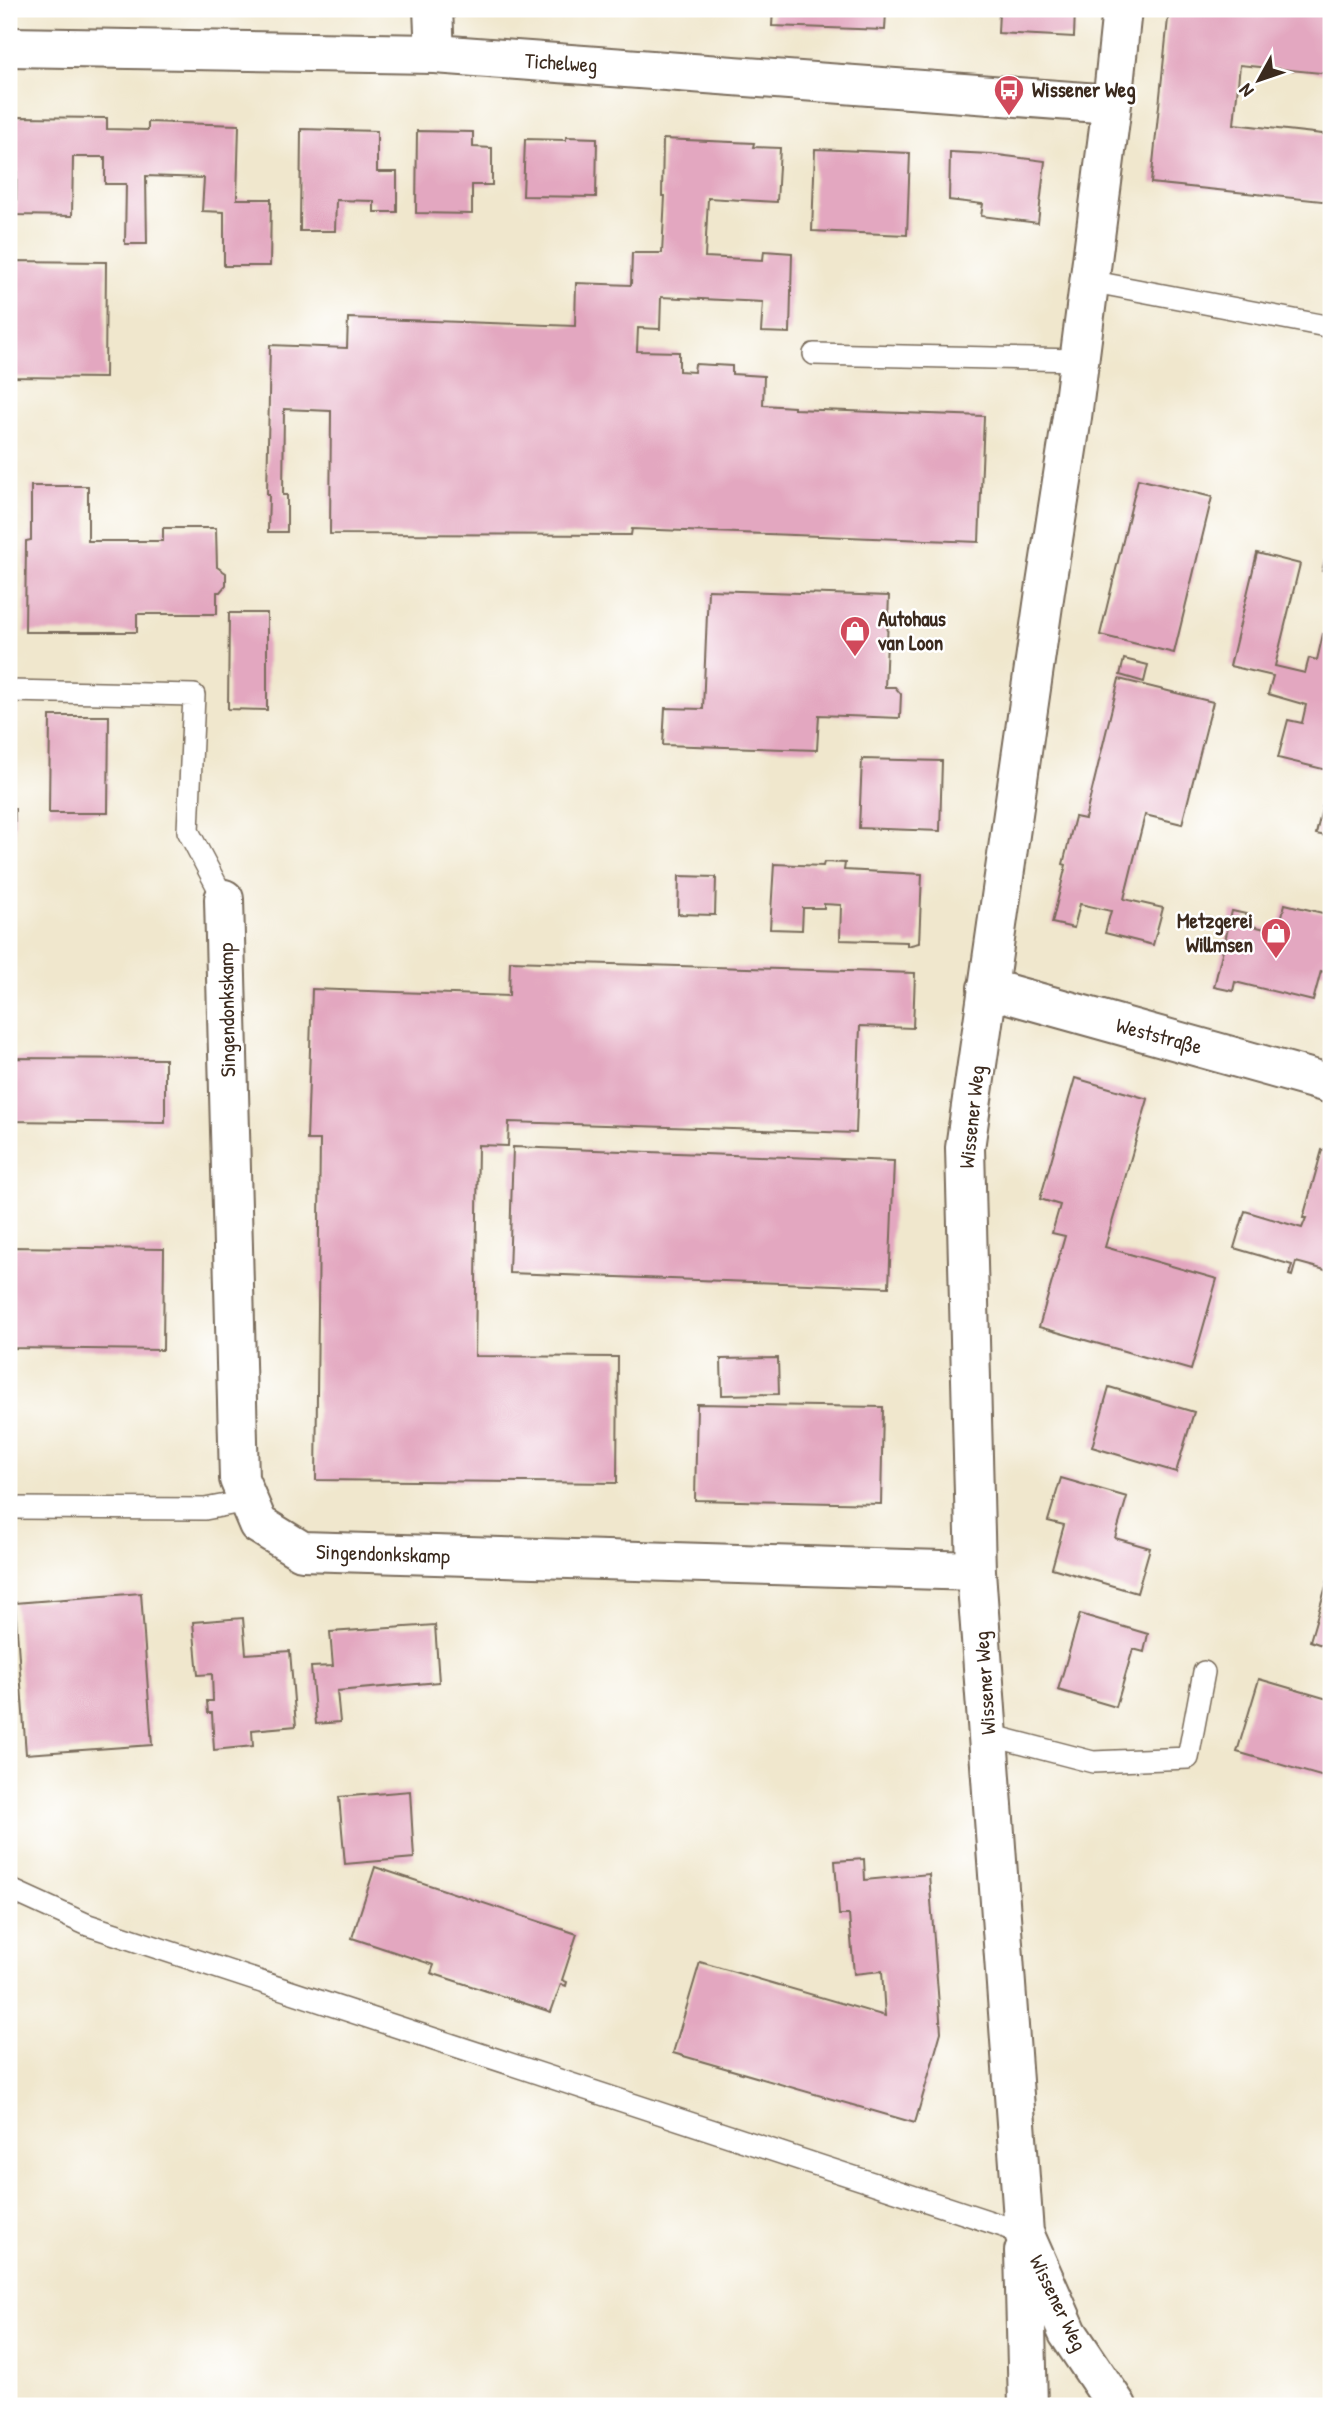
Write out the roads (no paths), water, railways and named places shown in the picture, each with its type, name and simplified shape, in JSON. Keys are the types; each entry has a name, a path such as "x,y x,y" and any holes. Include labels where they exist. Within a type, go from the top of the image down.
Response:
{"street":[{"path":"433,9 435,54"},
{"name":"Wissener Weg","path":"1028,2406 1024,2233 976,1571 965,1148 1079,360 1122,9"},
{"name":"Tichelweg","path":"9,47 435,54 1112,104"},
{"name":"Singendonkskamp","path":"224,899 239,1479 258,1524 302,1551 976,1571"},
{"name":"Weststraße","path":"987,988 1331,1084"},
{"name":"Wissener Weg","path":"1024,2233 1068,2333 1116,2406"}],"lane":[{"path":"1089,281 1331,327"},
{"path":"814,354 1079,360"},
{"path":"9,691 194,695 188,831 224,899"},
{"path":"9,1508 205,1509 247,1501"},
{"path":"989,1735 1093,1762 1188,1758 1204,1672"},
{"path":"9,1889 88,1924 1024,2233"}],"place":[{"name":"Wissener Weg","path":"1009,117"},
{"name":"Autohaus van Loon","path":"855,658"},
{"name":"Metzgerei Willmsen","path":"1276,960"}]}
